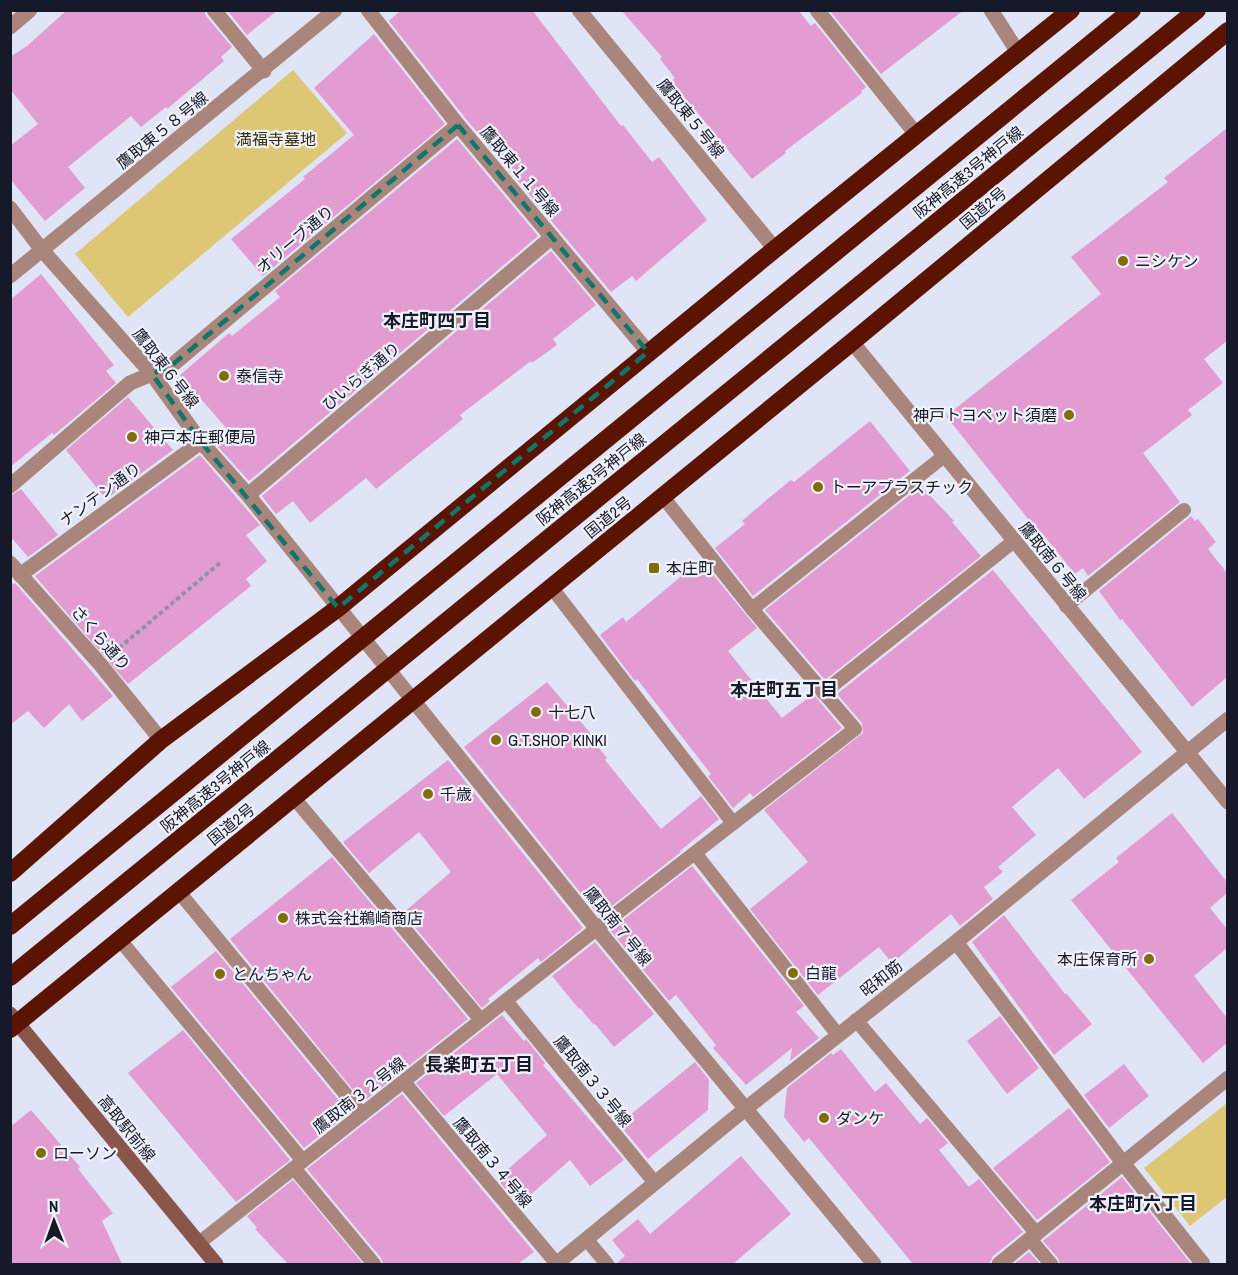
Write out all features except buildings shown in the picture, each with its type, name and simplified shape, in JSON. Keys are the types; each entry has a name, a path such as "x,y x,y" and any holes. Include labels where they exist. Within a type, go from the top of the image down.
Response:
{"highway":[{"path":"10,873 161,740 338,608 648,352 1071,10"},
{"name":"阪神高速3号神戸線","path":"10,926 1132,10"},
{"name":"阪神高速3号神戸線","path":"10,977 1197,10"},
{"name":"国道2号","path":"13,1022 120,940 552,588 1227,31"}],"street":[{"path":"10,27 30,10"},
{"path":"214,10 264,71"},
{"name":"鷹取東５８号線","path":"10,276 264,71 335,10"},
{"name":"鷹取東１１号線","path":"368,10 458,125 648,352"},
{"name":"鷹取東５号線","path":"579,10 775,249"},
{"path":"817,10 916,134"},
{"path":"992,10 1019,54"},
{"name":"オリーブ通り","path":"10,486 130,383 171,366 458,125"},
{"name":"鷹取東６号線","path":"10,208 42,250 152,374 201,442 248,495 338,608"},
{"name":"ひいらぎ通り","path":"248,495 552,237"},
{"name":"鷹取南６号線","path":"852,342 1227,802"},
{"name":"ナンテン通り","path":"15,569 201,442"},
{"name":"さくら通り","path":"15,569 100,664 161,740"},
{"name":"鷹取南７号線","path":"338,608 744,1110 874,1264"},
{"name":"昭和筋","path":"556,1264 744,1110 956,942 1227,719"},
{"path":"956,942 1123,1163 1203,1264"},
{"name":"高取駅前線","path":"13,1022 216,1264"},
{"path":"999,1264 1227,1078"}],"lane":[{"path":"752,609 944,456"},
{"path":"663,497 752,609 823,693 1014,542"},
{"path":"1066,606 1184,510"},
{"path":"552,588 733,823"},
{"name":"鷹取南３２号線","path":"199,1244 506,1000 855,729 823,693"},
{"path":"294,798 481,1020"},
{"path":"695,853 838,1035"},
{"path":"179,892 362,1114"},
{"path":"120,940 299,1164 374,1264"},
{"name":"鷹取南３３号線","path":"506,1000 655,1183"},
{"path":"856,1020 1034,1236 1051,1264"},
{"name":"鷹取南３４号線","path":"404,1082 556,1264"},
{"path":"587,1239 607,1264"}],"path":[{"path":"100,664 221,561"}],"highlighted area":[{"path":"458,125 648,352 338,608 201,442 152,374 171,366"}],"green space":[{"name":"満福寺墓地","path":"293,70 347,133 128,317 75,254"},
{"path":"1227,1103 1227,1197 1190,1226 1144,1168"}],"place":[{"name":"ニシケン","path":"1123,261"},
{"name":"泰信寺","path":"224,376"},
{"name":"神戸トヨペット須磨","path":"1069,415"},
{"name":"神戸本庄郵便局","path":"132,437"},
{"name":"トーアプラスチック","path":"818,487"},
{"name":"本庄町","path":"654,568"},
{"name":"十七八","path":"536,712"},
{"name":"G.T.SHOP KINKI","path":"496,740"},
{"name":"千歳","path":"428,794"},
{"name":"株式会社鵜崎商店","path":"283,918"},
{"name":"本庄保育所","path":"1149,959"},
{"name":"白龍","path":"793,973"},
{"name":"とんちゃん","path":"220,974"},
{"name":"ダンケ","path":"824,1118"},
{"name":"ローソン","path":"41,1153"}],"district":[{"name":"本庄町四丁目","path":"437,320"},
{"name":"本庄町五丁目","path":"784,689"},
{"name":"長楽町五丁目","path":"479,1064"},
{"name":"本庄町六丁目","path":"1143,1203"}]}
